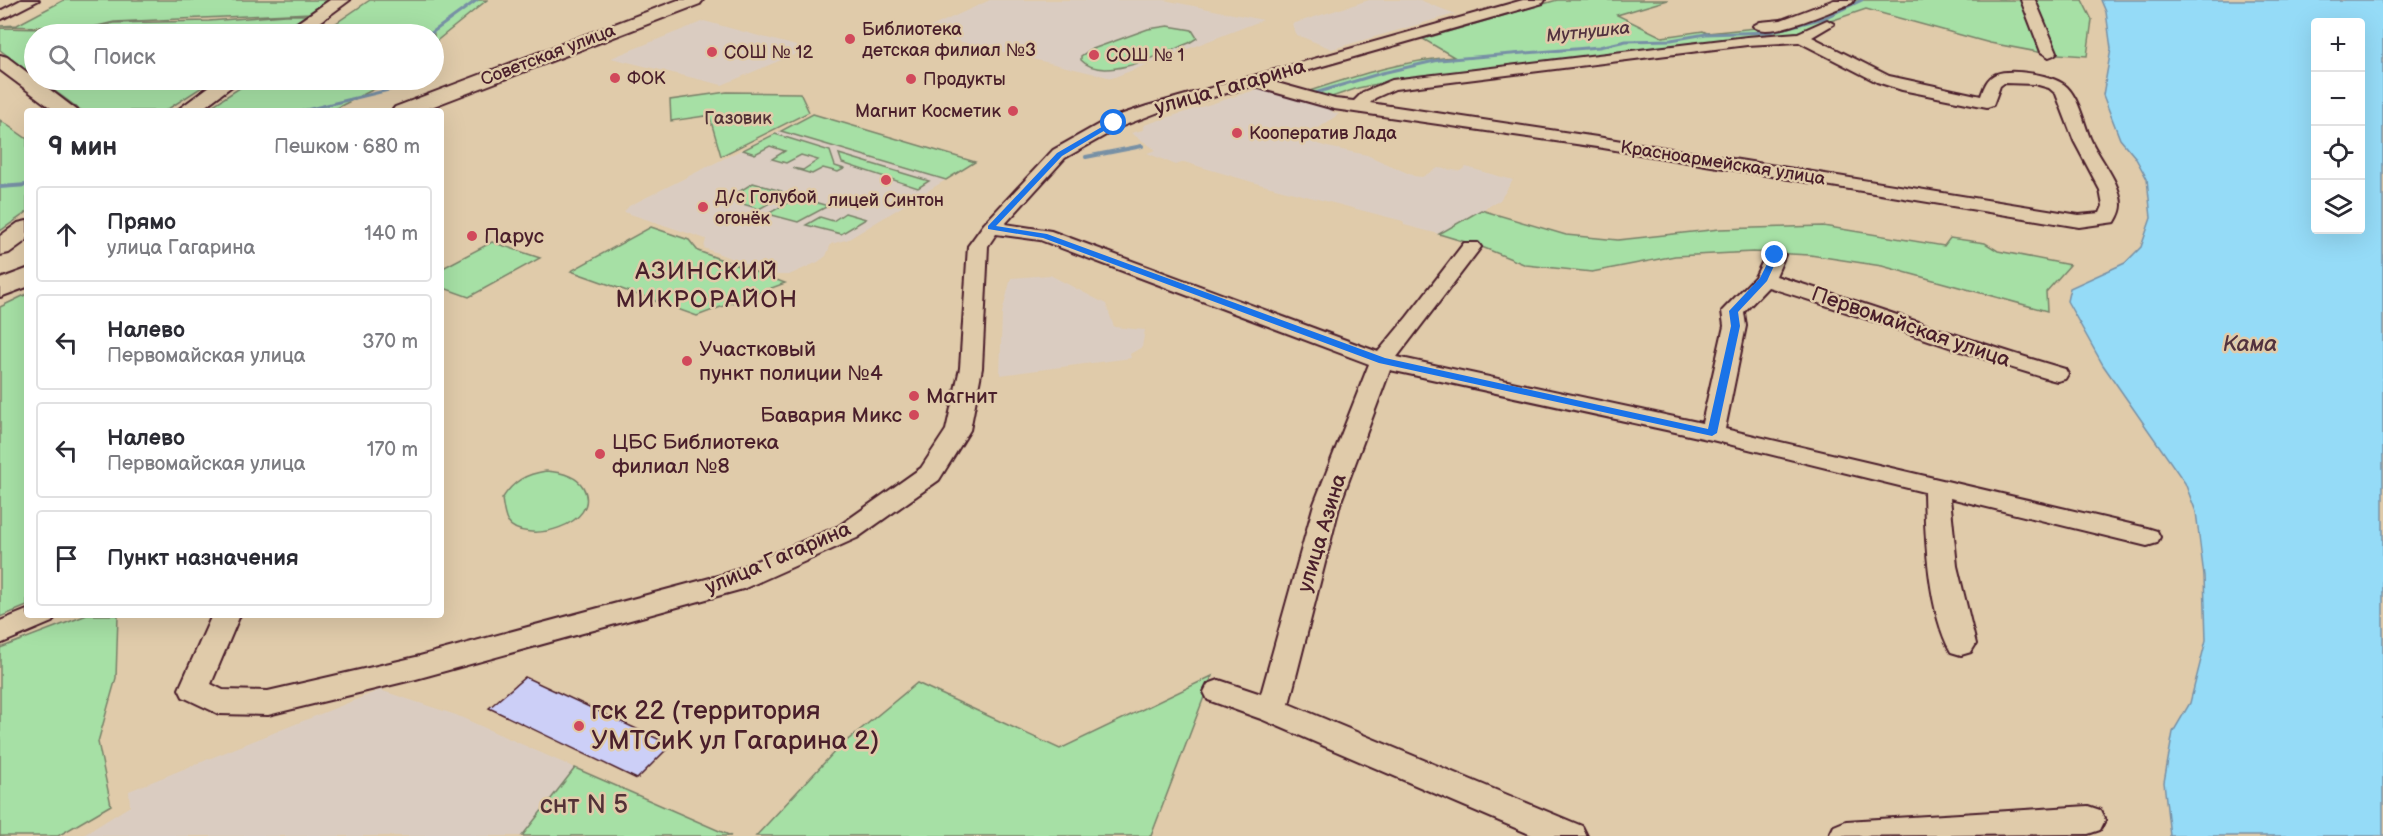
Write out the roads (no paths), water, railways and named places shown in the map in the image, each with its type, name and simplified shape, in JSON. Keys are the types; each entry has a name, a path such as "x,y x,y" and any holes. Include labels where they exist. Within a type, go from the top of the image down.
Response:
{"main road":[{"path":"306,24 341,0"},
{"name":"Советская улица","path":"410,108 694,0"},
{"path":"0,62 24,79"},
{"path":"39,90 64,108"},
{"path":"190,108 216,90"},
{"path":"0,248 24,230"},
{"path":"0,289 24,278"}],"street":[{"path":"0,15 33,0"},
{"path":"1707,31 1783,24 1847,0"},
{"path":"2028,0 2049,52"},
{"name":"улица Гагарина","path":"225,618 194,689 219,702 268,703 404,671 733,582 848,532 930,474 958,430 971,368 978,246 991,228 1059,154 1114,123 1253,80 1528,1"},
{"path":"1253,80 1334,104 1359,106 1369,95 1392,85 1747,41 1801,37 1827,24"},
{"name":"Красноармейская улица","path":"1359,106 1730,163 2068,219 2096,221 2108,218 2112,206 2109,190 2083,141 2063,92 2055,85 2036,79 2000,78 1993,84 1987,102 1883,79 1801,37"},
{"path":"991,228 1044,235 1382,361 1712,433 2147,537"},
{"path":"1382,361 1415,322 1471,247"},
{"path":"1712,433 1735,326 1733,311 1764,279 1775,255"},
{"name":"Первомайская улица","path":"1764,279 1848,304 2005,359 2057,374"},
{"name":"улица Азина","path":"1272,710 1327,504 1382,361"},
{"path":"1937,487 1938,533 1951,613 1961,644"},
{"path":"0,633 35,618"},
{"path":"1219,692 1272,710 1570,836"},
{"path":"1846,836 2088,820"}],"water":[{"name":"Кама","path":"2101,0 2383,0 2383,836 2170,836 2164,782 2173,732 2190,703 2206,640 2204,576 2196,512 2185,483 2103,365 2067,301 2070,288 2125,263 2141,247 2151,218 2147,179 2135,157 2120,139 2103,95 2111,49 2106,12"}],"waterway":[{"name":"Мутнушка","path":"444,24 477,0"},
{"name":"Мутнушка","path":"1315,93 1382,73 1439,60 1599,47 1626,41 1671,40 1706,34 1769,32 1824,18 1862,0"},
{"path":"314,108 389,90"},
{"name":"Мутнушка","path":"1086,157 1142,146"},
{"path":"0,187 24,185"}],"place":[{"name":"Библиотека детская филиал №3","path":"850,39"},
{"name":"СОШ № 12","path":"712,52"},
{"name":"СОШ № 1","path":"1094,55"},
{"name":"ФОК","path":"615,78"},
{"name":"Продукты","path":"911,79"},
{"name":"Магнит Косметик","path":"1013,111"},
{"name":"Кооператив Лада","path":"1237,133"},
{"name":"лицей Синтон","path":"886,180"},
{"name":"Д/с Голубой огонёк","path":"703,207"},
{"name":"Парус","path":"472,236"},
{"name":"Участковый пункт полиции №4","path":"687,361"},
{"name":"Магнит","path":"914,396"},
{"name":"Бавария Микс","path":"914,415"},
{"name":"ЦБС Библиотека филиал №8","path":"600,454"},
{"name":"гск 22 (территория УМТСиК ул Гагарина 2)","path":"579,726"}],"district":[{"name":"АЗИНСКИЙ МИКРОРАЙОН","path":"707,285"}],"park label":[{"name":"Газовик","path":"738,118"},
{"name":"снт N 5","path":"584,805"}]}
